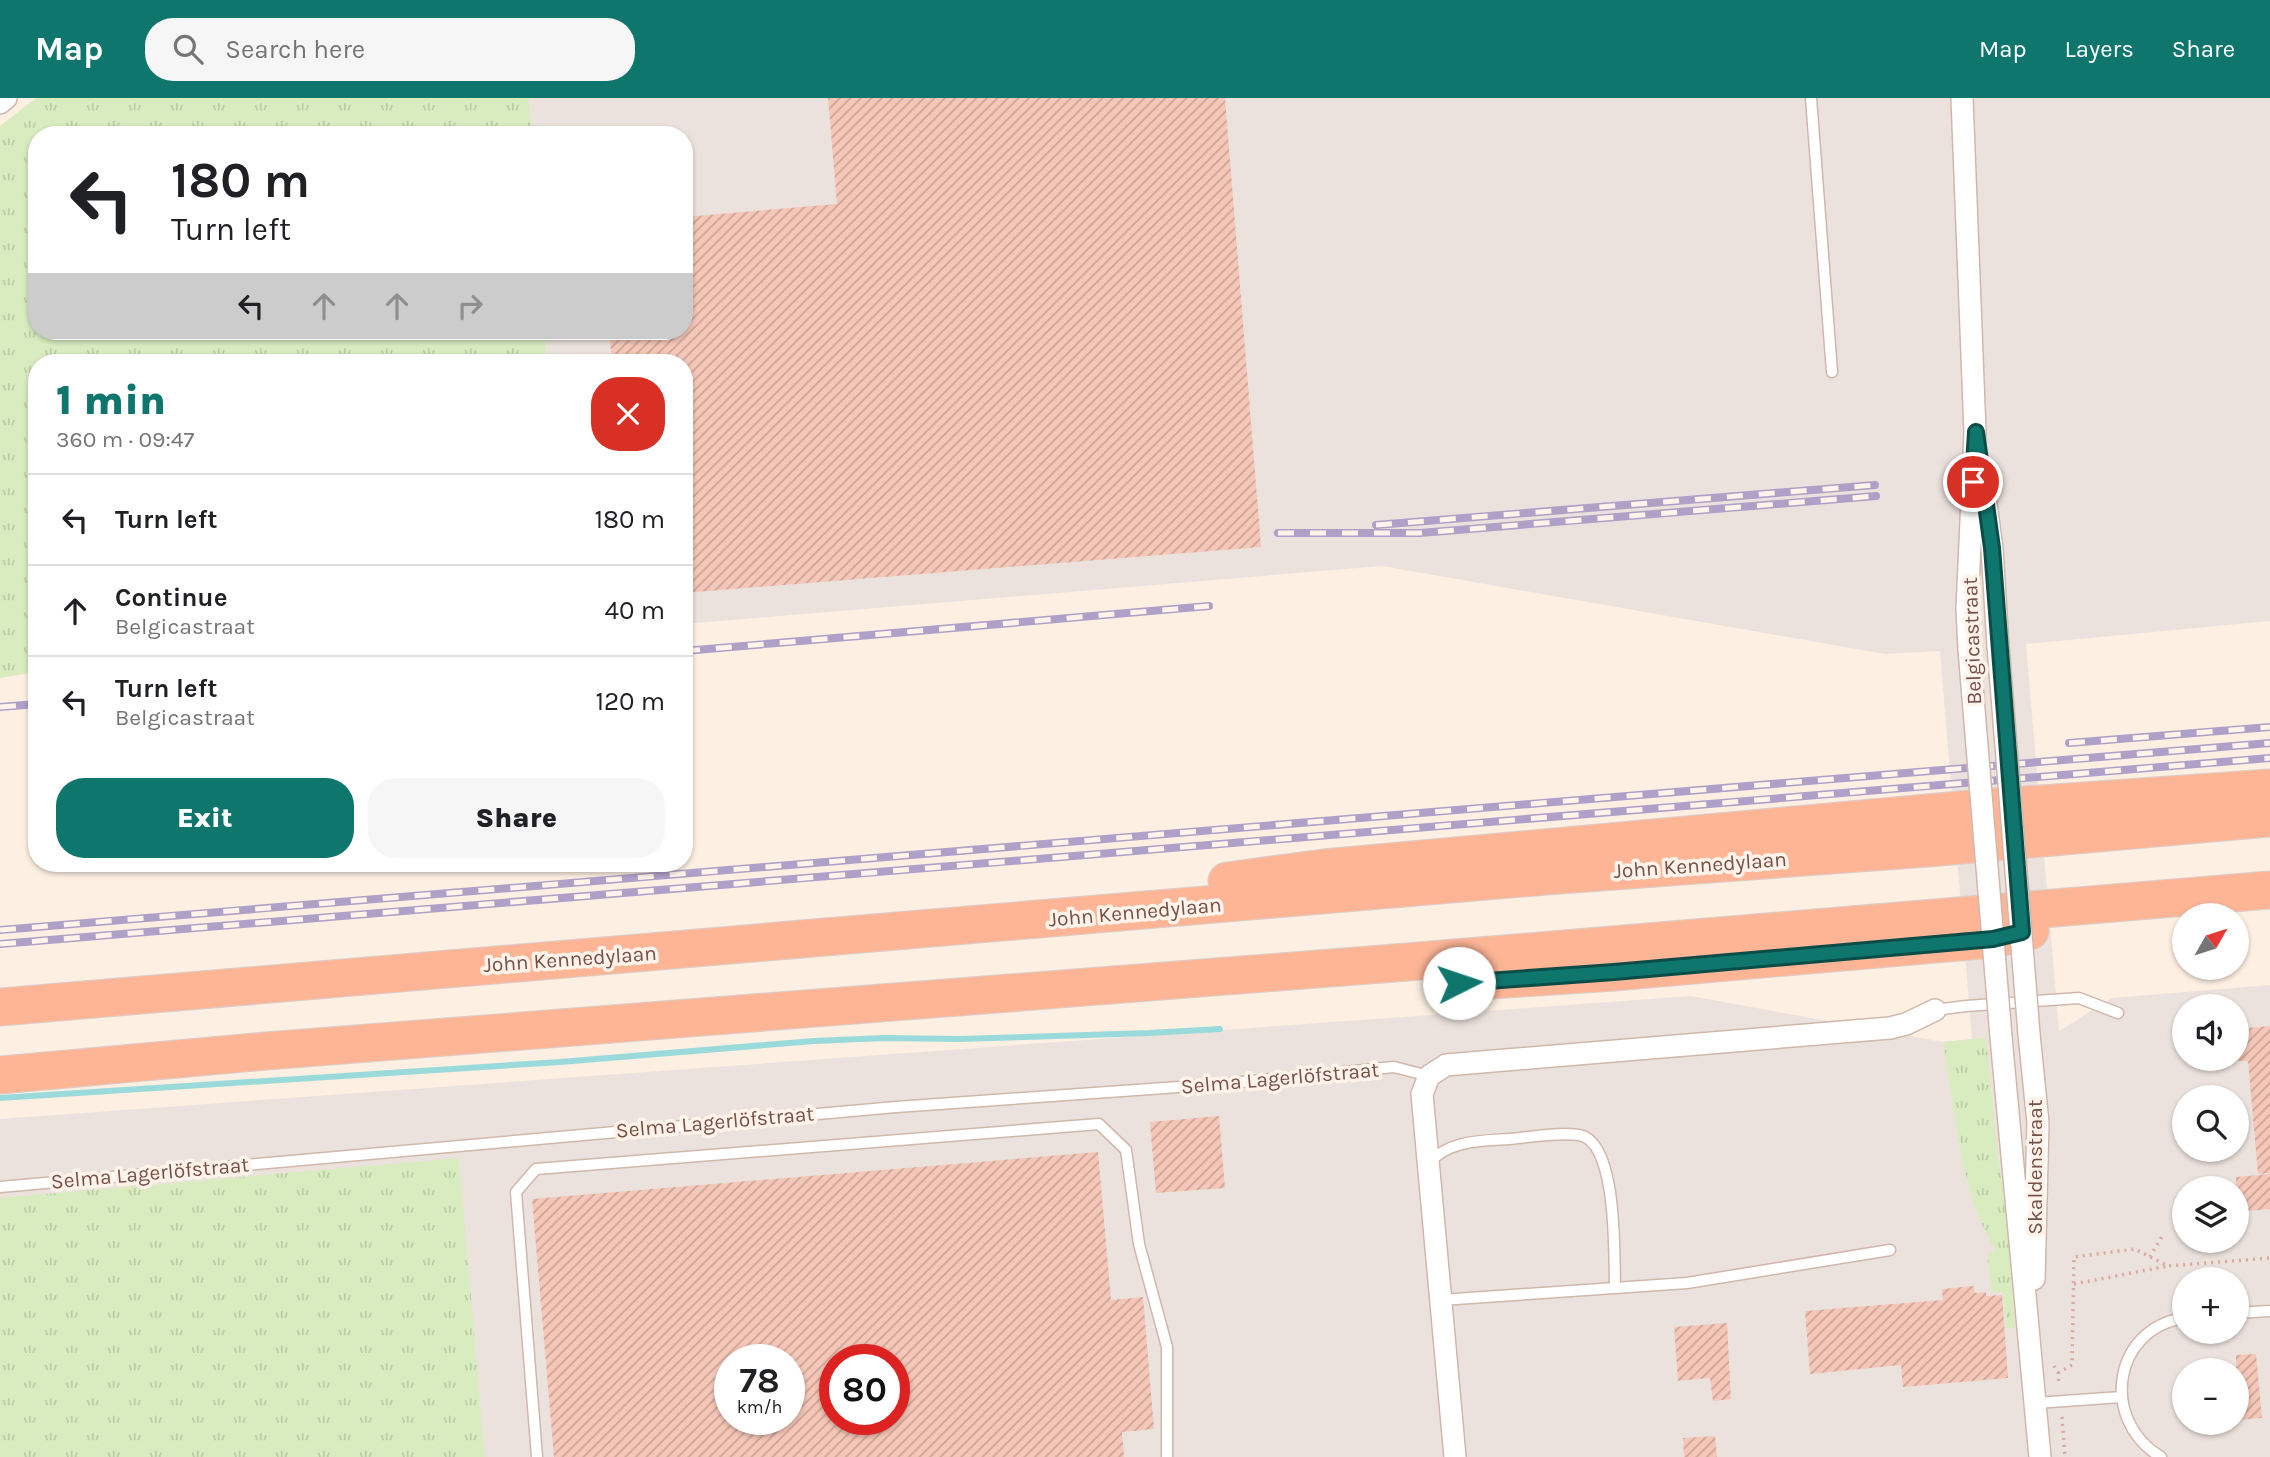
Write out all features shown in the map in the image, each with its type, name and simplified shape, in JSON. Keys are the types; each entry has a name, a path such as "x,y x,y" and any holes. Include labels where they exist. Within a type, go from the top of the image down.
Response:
{"highway":[{"path":"953,927 1125,895 1324,867 1933,812 2270,788"},
{"name":"John Kennedylaan","path":"0,1007 1546,876 1928,848 2270,818"},
{"path":"0,1055 2270,870"},
{"path":"0,1075 266,1051 754,1014 2270,890"},
{"path":"2249,914 2270,912"},
{"path":"754,1014 1330,991 1614,972 2172,920"}],"street":[{"path":"0,103 6,98"},
{"name":"Belgicastraat","path":"1962,98 1976,432 1967,609 1969,649 1996,807"},
{"name":"Belgicastraat","path":"1976,432 1992,548 1998,646 1996,807"},
{"path":"1996,807 2019,934"},
{"path":"1996,807 2019,934"},
{"name":"Skaldenstraat","path":"2019,934 2038,1123 2034,1270 2036,1403"},
{"name":"Skaldenstraat","path":"2019,934 2001,1037 2040,1457"},
{"path":"1455,1457 1422,1094 1429,1076 1446,1065 1890,1028 1906,1024 1935,1010"}],"lane":[{"path":"1811,98 1832,372"},
{"path":"1935,1010 2079,998 2118,1013"},
{"name":"Selma Lagerlöfstraat","path":"0,1187 896,1107 1222,1084 1394,1067 1429,1076"},
{"path":"537,1457 516,1192 536,1169 1099,1124 1126,1150 1139,1244 1167,1347 1167,1457"},
{"path":"1429,1163 1438,1153 1453,1146 1483,1141 1580,1135 1595,1143 1607,1167 1615,1288"},
{"path":"1441,1300 1687,1283 1890,1250"},
{"path":"2249,1313 2270,1311"},
{"path":"2161,1457 2147,1448 2129,1425 2121,1397 2125,1368 2139,1343 2162,1325 2172,1322"},
{"path":"2036,1403 2121,1397"}],"path":[{"path":"2150,1257 2164,1233"},
{"path":"2058,1373 2072,1365 2074,1256 2135,1249 2168,1266"},
{"path":"2074,1284 2168,1266 2270,1258"}],"shaded area":[{"path":"529,98 2270,98 2270,621 2026,644 2059,1031 2112,998 2270,985 2270,1457 0,1457 0,1119 1691,996 1943,1042 1972,1039 1940,651 1885,654 1382,566 693,623 693,354 546,354 546,340 693,340 693,126 531,126"}],"green space":[{"path":"36,98 529,98 531,126 28,126 28,340 546,340 546,354 28,354 28,673 0,678 0,126"},
{"path":"1986,1038 2005,1199 2015,1329 2006,1328 2003,1292 1992,1292 1987,1256 1995,1250 1983,1227 1966,1176 1943,1042"},
{"path":"459,1158 485,1457 0,1457 0,1198"}],"building":[{"path":"828,98 1225,98 1261,547 693,592 693,354 611,354 610,340 693,340 693,216 837,204"},
{"path":"2270,1026 2270,1173 2258,1174 2249,1071 2249,1028"},
{"path":"1219,1116 1225,1188 1156,1193 1150,1122"},
{"path":"1098,1152 1111,1300 1143,1297 1154,1429 1122,1432 1124,1457 554,1457 532,1199"},
{"path":"2270,1174 2270,1209 2249,1211 2247,1176"},
{"path":"1974,1286 1975,1293 1986,1292 1986,1296 2002,1295 2008,1378 1903,1387 1901,1365 1810,1374 1805,1311 1943,1300 1942,1289"},
{"path":"1727,1323 1731,1399 1713,1401 1710,1378 1678,1381 1674,1327"},
{"path":"2256,1354 2262,1418 2249,1419 2249,1358 2236,1358 2236,1355"},
{"path":"1715,1436 1717,1457 1684,1457 1683,1438"}],"waterway":[{"path":"0,1098 560,1062 814,1041 959,1039 1220,1029"}],"railway":[{"path":"1376,525 1875,485"},
{"path":"1278,533 1420,533 1876,496"},
{"path":"693,650 1209,606"},
{"path":"0,707 28,705"},
{"path":"2069,743 2270,727"},
{"path":"0,930 2270,743"},
{"path":"0,944 2270,758"}],"route":[{"path":"1459,983 1993,939 2022,932 1992,548 1976,432 1973,482"}]}
